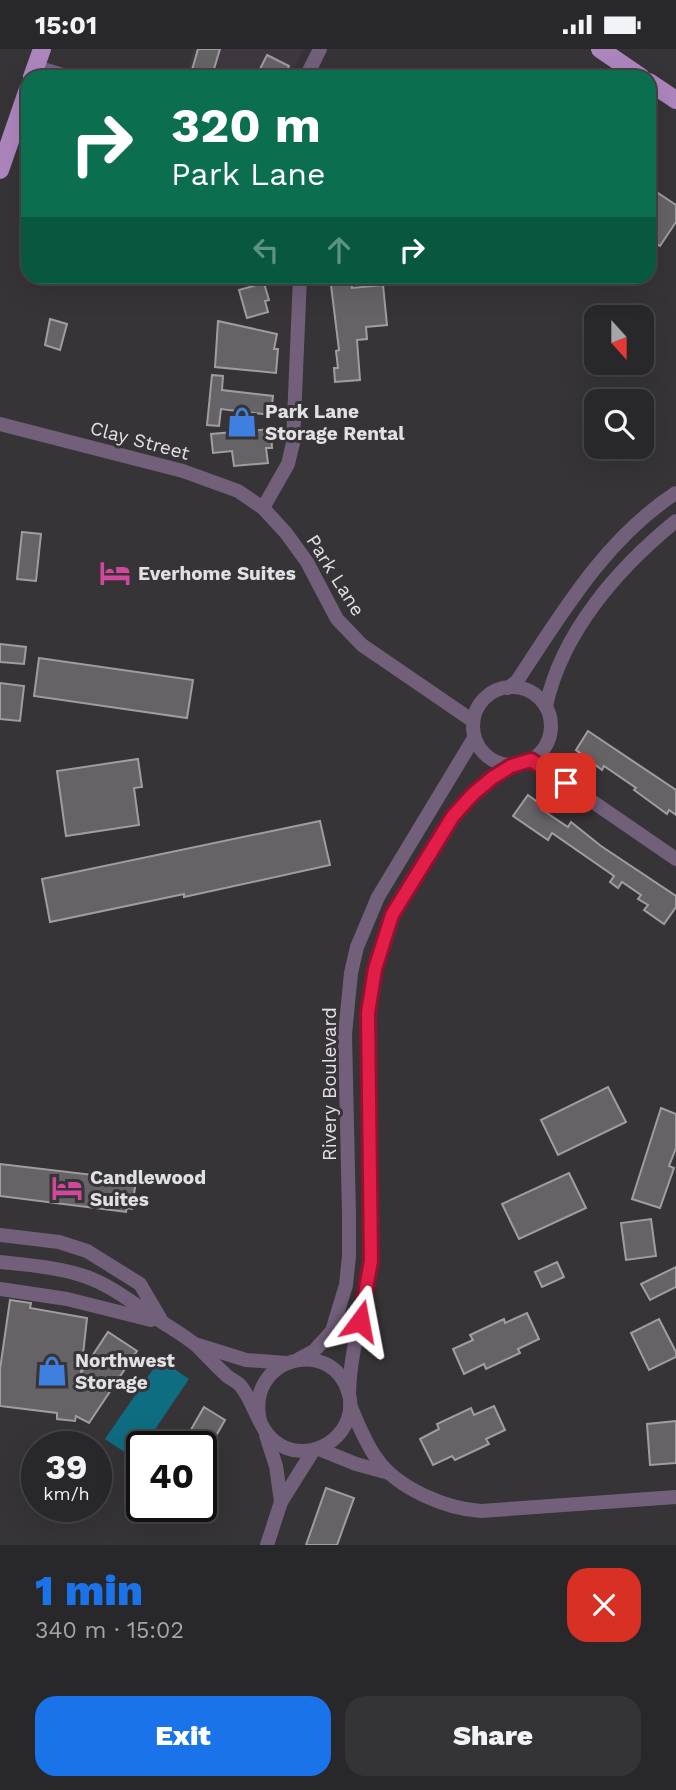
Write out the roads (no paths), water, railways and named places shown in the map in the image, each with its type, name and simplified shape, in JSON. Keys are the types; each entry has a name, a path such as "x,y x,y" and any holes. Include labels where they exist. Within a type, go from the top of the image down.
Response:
{"main road":[{"path":"35,70 42,49"},
{"path":"600,49 631,70"},
{"path":"656,87 676,100"},
{"path":"0,170 21,109"}],"street":[{"path":"310,70 320,49"},
{"path":"263,508 288,464 293,443 300,284"},
{"name":"Clay Street","path":"0,424 216,481 239,491 263,508"},
{"path":"676,493 636,524 601,559 517,681 508,688 488,695 480,703 473,721 474,738 492,761 511,766 531,760 546,744 551,724 546,706 557,667 576,632 610,586 655,538 676,521"},
{"name":"Park Lane","path":"263,508 307,562 337,619 362,645 473,721"},
{"path":"508,688 531,693 546,706"},
{"name":"Rivery Boulevard","path":"293,1361 324,1343 332,1331 346,1285 349,1215 345,1034 351,973 371,910 474,738"},
{"path":"531,760 676,859"},
{"name":"Rivery Boulevard","path":"349,1399 351,1361 368,1287 371,1261 368,1013 375,969 392,915 453,816 480,787 511,766"},
{"path":"371,910 392,915"},
{"path":"346,1067 370,1065"},
{"path":"349,1215 372,1214"},
{"path":"0,1235 60,1242 87,1251 141,1284 162,1323"},
{"path":"0,1262 85,1276 113,1290 195,1344 240,1385 262,1426 274,1441 286,1448 299,1451 316,1450 389,1473 428,1498 450,1507 465,1510 508,1509 676,1497"},
{"path":"0,1289 67,1299 162,1323"},
{"path":"195,1344 246,1360 313,1360 325,1364 344,1382 369,1446 389,1473"},
{"path":"281,1502 276,1466 257,1410 258,1395 273,1371 293,1361"},
{"path":"267,1545 281,1502 316,1450 332,1442 342,1431 348,1418 349,1399"}],"water":[{"path":"160,1359 189,1379 154,1431 126,1431 126,1453 112,1444 110,1431"}],"place":[{"name":"Park Lane Storage Rental","path":"242,422"},
{"name":"Everhome Suites","path":"115,573"},
{"name":"Candlewood Suites","path":"67,1188"},
{"name":"Northwest Storage","path":"52,1371"}]}
